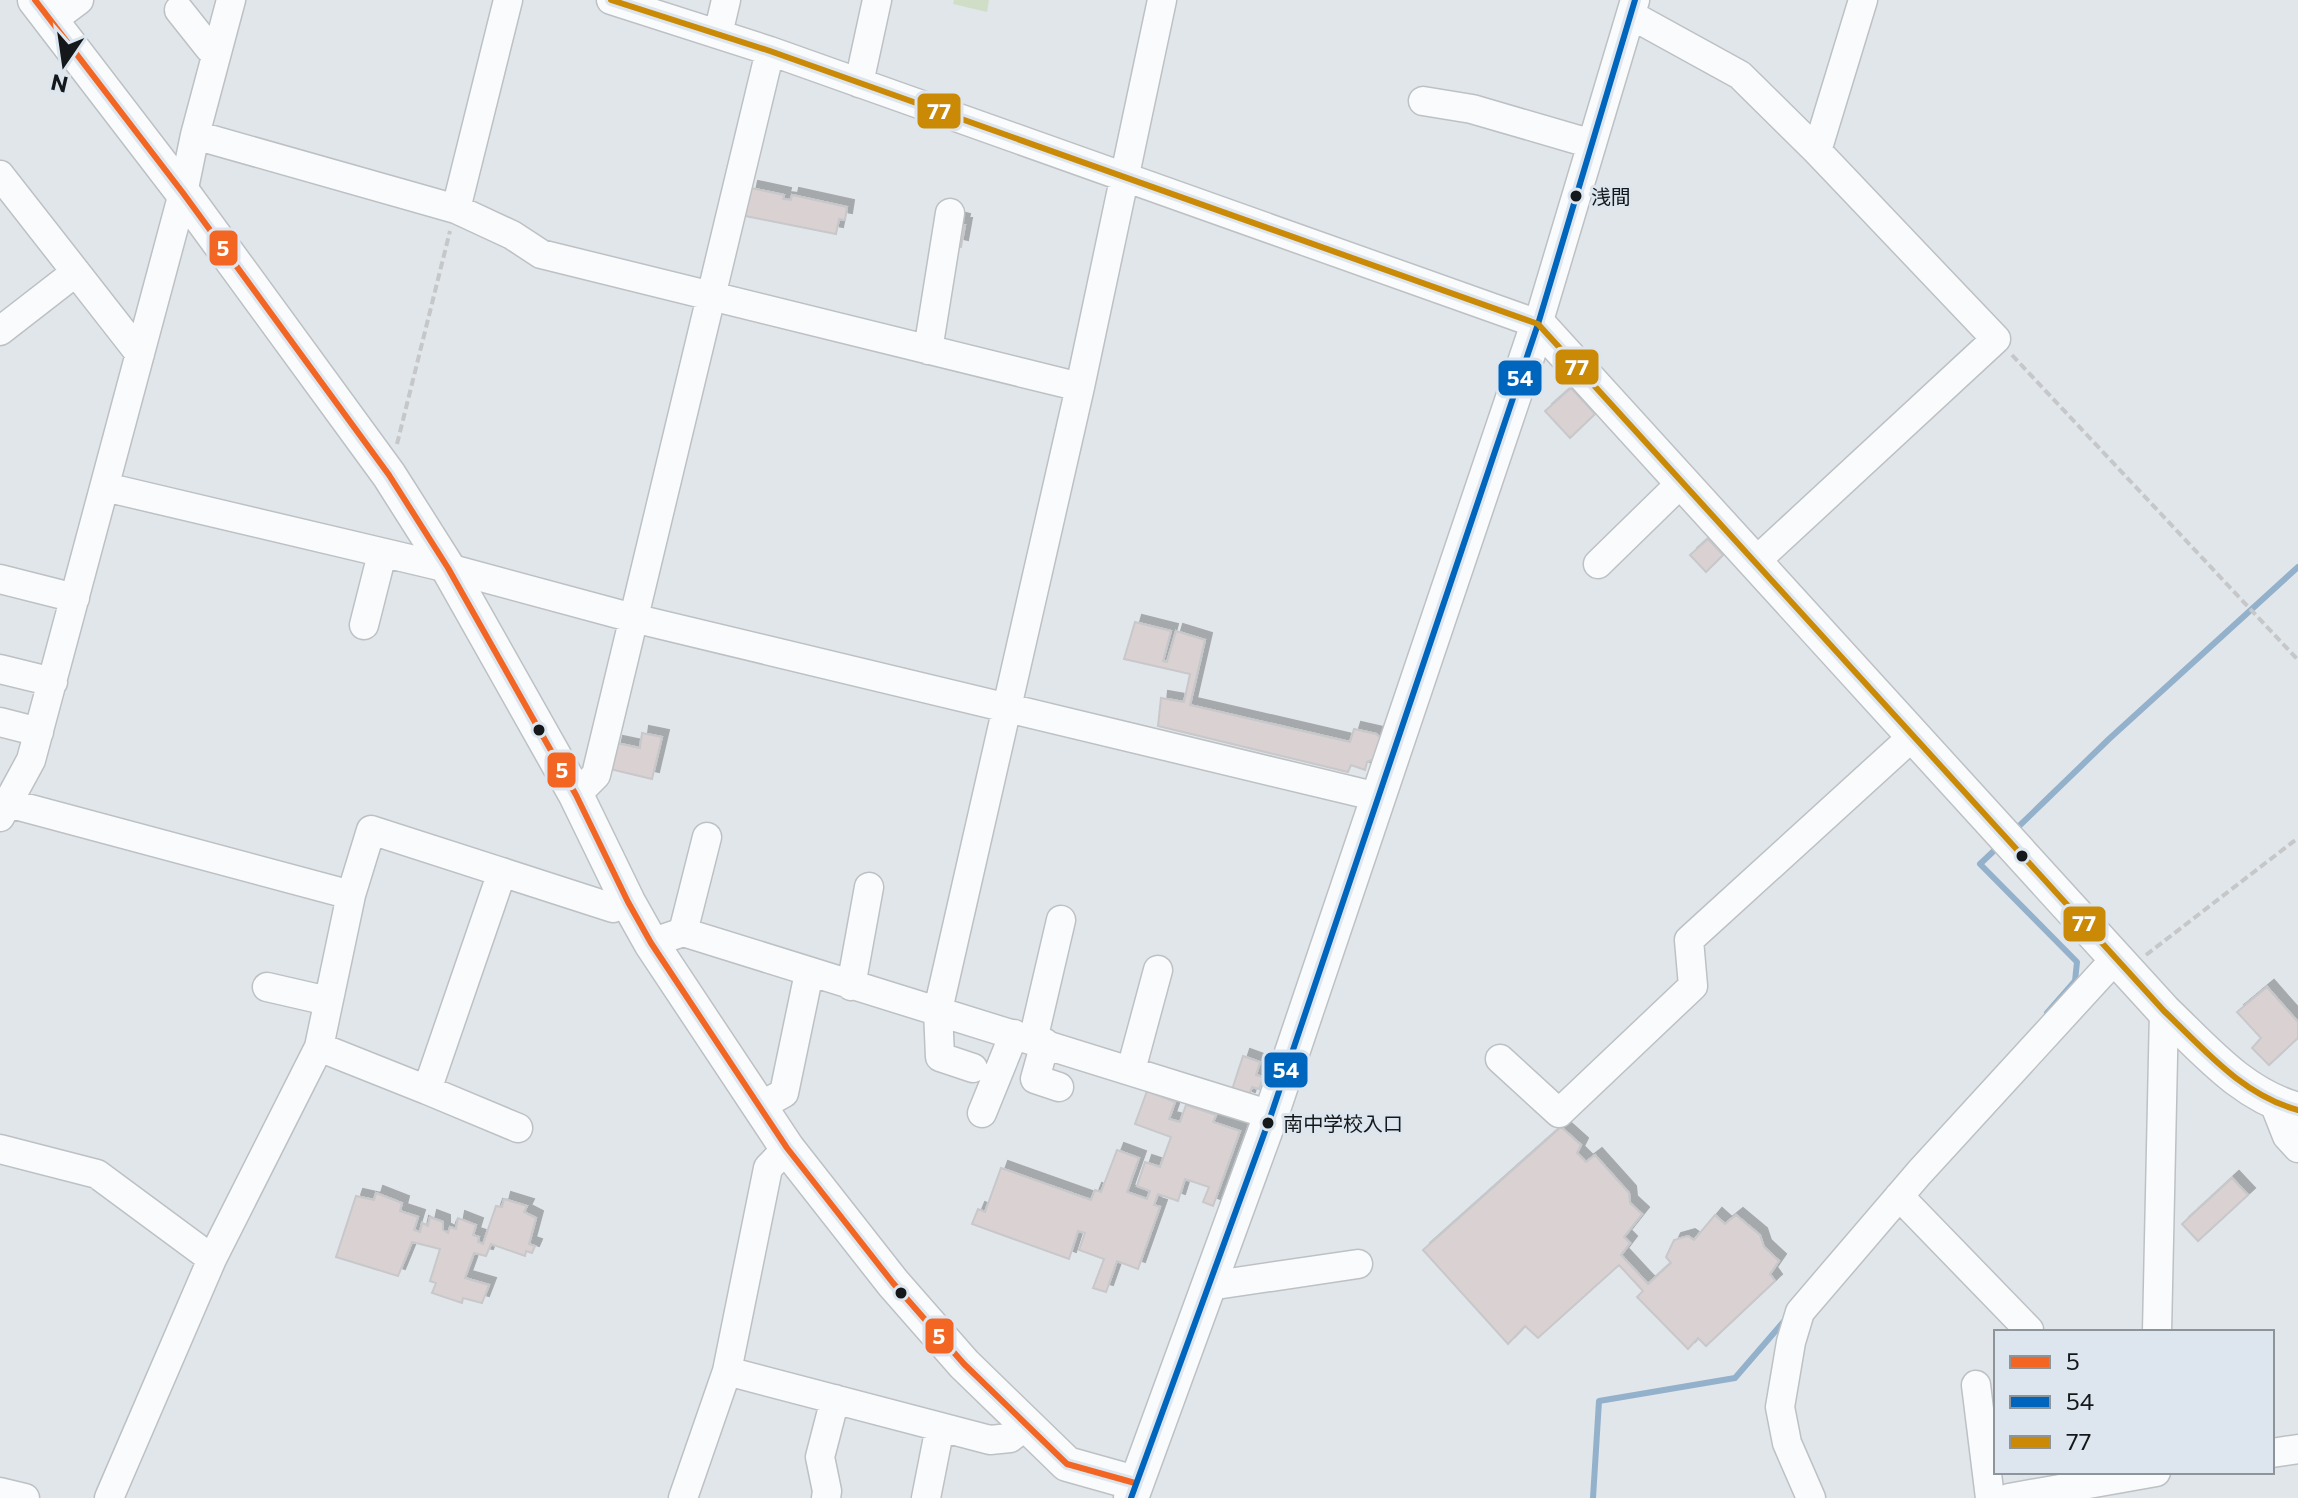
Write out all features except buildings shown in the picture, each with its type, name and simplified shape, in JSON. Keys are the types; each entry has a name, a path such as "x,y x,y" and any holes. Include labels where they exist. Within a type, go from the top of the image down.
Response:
{"main road":[{"path":"43,11 183,193 389,475 448,568 576,795 651,943 787,1148 893,1283 964,1364 1067,1464 1133,1491 1271,1115 1538,324 2164,1011 2242,1086 2286,1107"}],"street":[{"path":"43,11 79,0"},
{"path":"231,0 140,354 117,490 75,598 31,760 4,810 351,895"},
{"path":"456,209 508,0"},
{"path":"611,0 770,51 1538,324 1633,8 1740,75 1996,339 1755,562"},
{"path":"718,34 726,0"},
{"path":"859,83 877,0"},
{"path":"973,1068 940,1057 938,1010 1080,387 1162,0"},
{"path":"1817,151 1863,0"},
{"path":"179,10 210,49 217,51"},
{"path":"576,795 596,775 770,51"},
{"path":"1423,101 1472,109 1592,144"},
{"path":"195,135 456,209 512,235 541,254 1080,387"},
{"path":"0,175 140,354"},
{"path":"928,350 950,213"},
{"path":"0,331 76,272"},
{"path":"1598,564 1682,482"},
{"path":"117,490 448,568 633,618 1378,797"},
{"path":"364,625 382,554"},
{"path":"0,579 75,598"},
{"path":"0,669 53,682"},
{"path":"0,722 39,732"},
{"path":"1500,1059 1559,1113 1693,986 1689,940 1913,736"},
{"path":"109,1498 212,1259 319,1047 351,895 371,830 613,908 628,902"},
{"path":"683,932 707,837"},
{"path":"427,1090 502,872"},
{"path":"851,986 869,887"},
{"path":"982,1113 1031,1039 1061,920"},
{"path":"651,943 683,932 1271,1115"},
{"path":"1811,1498 1787,1443 1780,1407 1791,1342 1800,1312 1899,1196 2120,964"},
{"path":"1131,1070 1158,970"},
{"path":"759,1107 784,1093 809,973"},
{"path":"267,987 328,1001"},
{"path":"2157,1330 2164,1011"},
{"path":"1031,1039 1035,1079 1059,1087"},
{"path":"319,1047 518,1128"},
{"path":"2286,1107 2287,1136 2298,1148"},
{"path":"683,1498 727,1371 768,1168 787,1148"},
{"path":"0,1149 97,1174 212,1259"},
{"path":"1899,1196 2027,1330"},
{"path":"1209,1286 1358,1264"},
{"path":"727,1371 990,1440 1010,1438 1028,1424"},
{"path":"1976,1385 1990,1498"},
{"path":"826,1498 820,1457 835,1399"},
{"path":"926,1498 940,1427"},
{"path":"2274,1453 2298,1449"},
{"path":"2024,1488 2099,1491 2148,1474"},
{"path":"2153,1498 2154,1474"},
{"path":"0,1492 25,1498"}],"path":[{"path":"389,475 456,209"},
{"path":"1996,339 2298,660"},
{"path":"2120,964 2298,838"}],"green space":[{"path":"954,0 989,0 987,12 953,4"}],"waterway":[{"path":"2015,830 2109,739 2298,567"},
{"path":"1999,846 1980,864 2077,962 2075,981 2047,1013"},
{"path":"1593,1498 1599,1401 1735,1378 1785,1320"}],"transit line":[{"name":"5","path":"35,0 183,193 389,475 448,568 576,795 651,943 787,1148 893,1283 964,1364 1067,1464 1135,1483"},
{"name":"77","path":"611,0 770,51 1538,324 2164,1011 2225,1070 2259,1094 2298,1110"},
{"name":"54","path":"1131,1498 1271,1115 1538,324 1635,0"}],"place":[{"name":"浅間","path":"1576,196"},
{"name":"南中学校入口","path":"1268,1123"}]}
